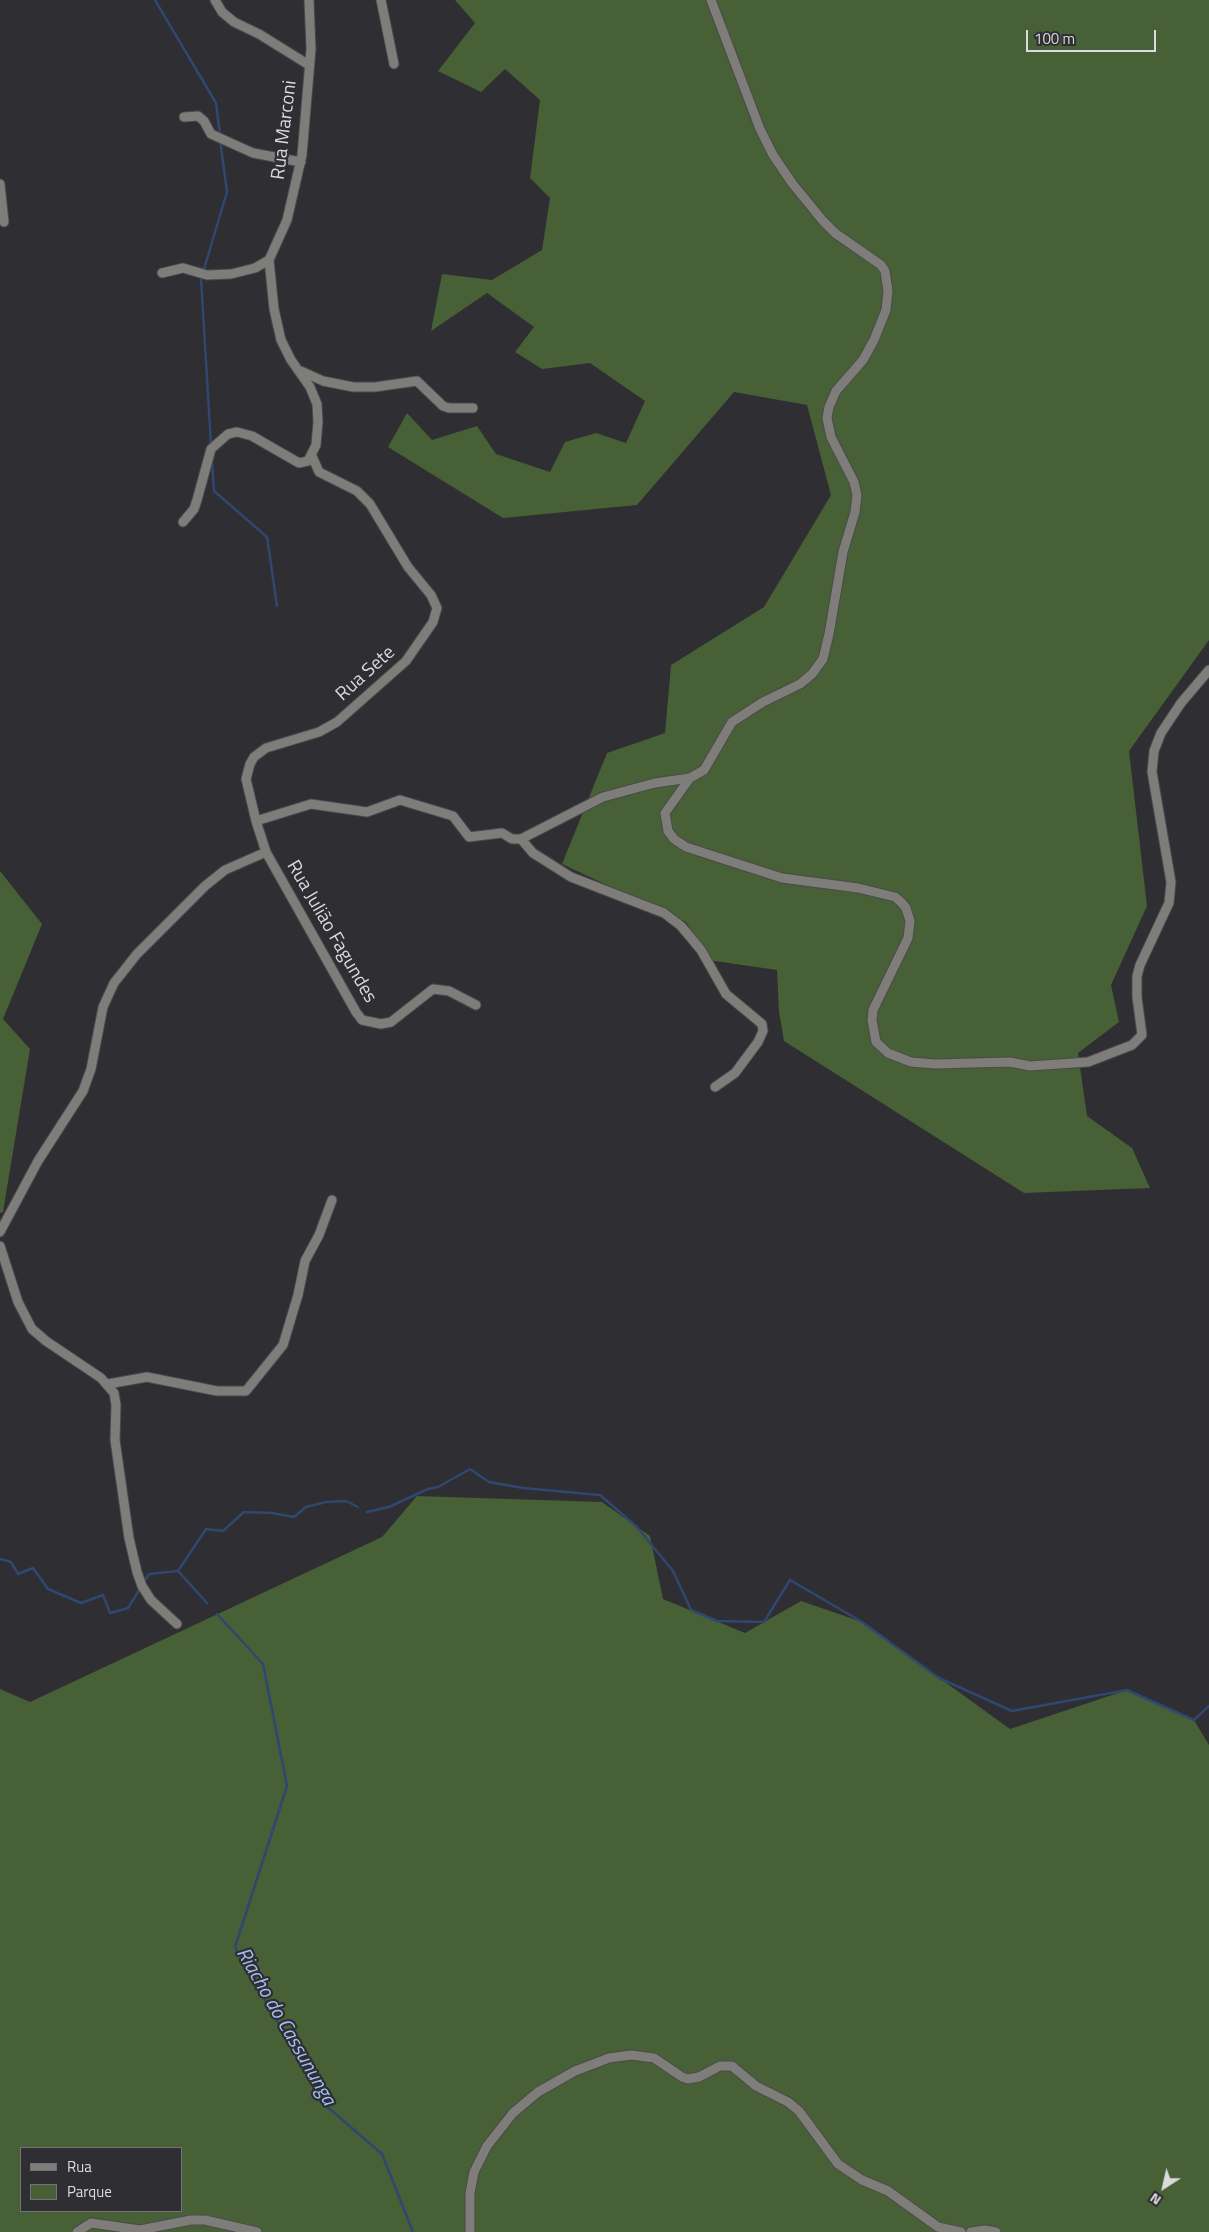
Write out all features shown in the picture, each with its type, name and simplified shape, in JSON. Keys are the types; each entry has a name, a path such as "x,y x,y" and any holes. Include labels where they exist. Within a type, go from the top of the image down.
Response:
{"street":[{"path":"215,0 222,12 234,22 259,34 309,65"},
{"name":"Rua Marconi","path":"269,260 287,220 301,162 311,31 309,0"},
{"path":"381,0 394,64"},
{"path":"256,821 311,804 367,812 400,800 453,816 469,837 502,833 512,839 521,839 603,798 655,783 690,778 704,770 732,722 763,702 800,684 812,674 822,659 829,634 843,552 857,496 854,482 831,437 828,412 836,391 863,360 874,340 886,310 888,291 885,272 881,265 835,233 823,221 792,183 774,155 760,129 711,0"},
{"path":"184,117 198,116 204,121 211,134 253,153 301,162"},
{"path":"0,184 4,222"},
{"path":"162,273 183,268 207,275 231,274 256,268 269,260 278,328 288,354 310,387 316,404 318,422 316,445 312,456 308,461 299,463 247,434 236,432 228,434 211,450 194,509 183,522"},
{"path":"299,370 323,381 353,387 375,387 417,381 443,406 449,408 473,408"},
{"name":"Rua Sete","path":"266,852 246,779 254,757 266,748 319,732 337,722 406,661 433,622 437,608 431,595 408,567 370,504 357,491 319,472 312,456"},
{"path":"690,778 665,813 668,831 680,843 782,878 858,888 895,897 906,908 910,921 908,938 874,1010 872,1020 876,1042 880,1047 903,1060 920,1063 1010,1062 1030,1066 1088,1062 1132,1046 1142,1035 1137,997 1137,976 1140,965 1168,903 1171,882 1152,772 1154,751 1161,733 1181,702 1209,670"},
{"path":"521,839 533,853 571,877 664,913 676,922 693,939 726,994 762,1024 762,1034 753,1050 729,1079 715,1087"},
{"path":"0,1232 38,1161 83,1091 91,1069 103,1007 114,983 137,954 205,886 225,870 266,852"},
{"name":"Rua Julião Fagundes","path":"266,852 362,1020 381,1024 391,1022 433,989 449,991 476,1005"},
{"path":"108,1384 147,1377 217,1391 246,1391 283,1345 298,1295 305,1261 319,1235 332,1200"},
{"path":"0,1246 18,1302 32,1329 108,1384 114,1393 116,1405 115,1440 129,1538 137,1572 142,1586 151,1600 177,1624"},
{"path":"470,2232 470,2192 474,2172 487,2146 512,2113 538,2092 575,2071 609,2058 631,2054 654,2058 688,2079 699,2077 720,2066 732,2066 756,2086 788,2102 799,2111 841,2167 862,2180 888,2191 938,2227 961,2232"},
{"path":"77,2232 91,2223 140,2230 191,2220 205,2220 257,2232"},
{"path":"971,2232 985,2230 996,2232"}],"green space":[{"path":"455,0 1209,0 1209,640 1129,751 1147,906 1111,985 1119,1022 1078,1053 1087,1116 1132,1148 1150,1188 1024,1193 784,1041 779,1012 777,970 708,960 686,922 562,864 607,753 665,733 671,665 764,607 831,495 807,405 734,392 637,505 503,518 388,447 407,413 432,440 477,426 496,454 550,472 565,442 596,433 626,443 645,401 590,363 542,369 515,352 534,327 487,293 431,331 442,274 492,280 542,250 550,198 530,178 540,100 505,69 481,92 438,71 475,23"},
{"path":"0,871 42,924 3,1019 30,1049 3,1212 0,1213"},
{"path":"417,1496 602,1502 650,1536 663,1599 745,1633 801,1601 862,1622 1010,1729 1127,1690 1194,1720 1209,1745 1209,2232 0,2232 0,1689 30,1702 382,1537"}],"waterway":[{"path":"155,0 216,103 220,135"},
{"path":"211,445 201,279 227,192 220,140"},
{"path":"212,460 214,491 267,537 277,606"},
{"path":"367,1512 389,1507 428,1489 438,1487 470,1469 489,1482 523,1488 600,1495 637,1527 673,1571 691,1610 717,1621 764,1622 790,1580 862,1622 939,1678 1012,1711 1127,1690 1194,1720 1209,1706"},
{"path":"144,1582 149,1574 178,1571 206,1529 223,1531 244,1512 272,1513 294,1517 306,1507 326,1502 346,1501 358,1507"},
{"path":"0,1559 11,1562 18,1574 33,1568 48,1589 81,1603 103,1595 110,1613 128,1608 141,1587"},
{"name":"Riacho do Cassununga","path":"178,1571 207,1603"},
{"name":"Riacho do Cassununga","path":"217,1614 263,1664 287,1786 235,1947 324,2104 382,2154 413,2232"}]}
